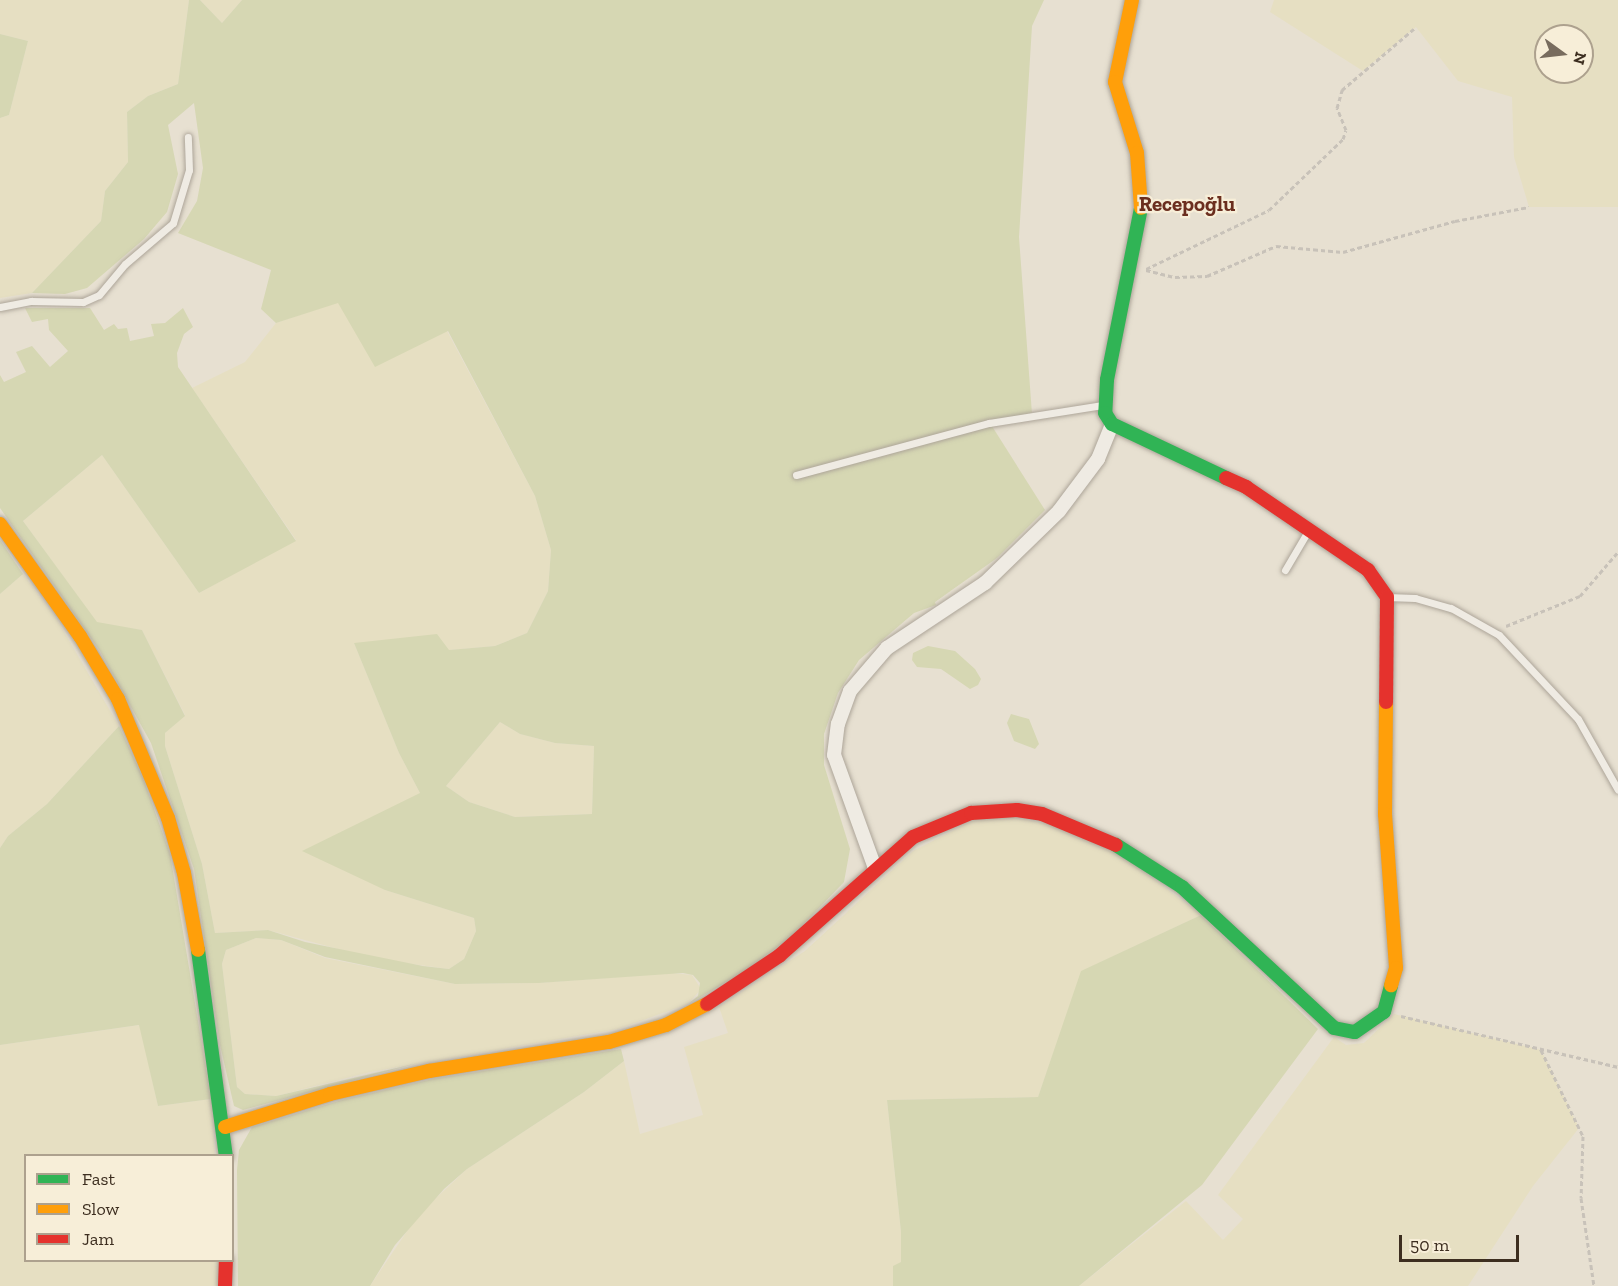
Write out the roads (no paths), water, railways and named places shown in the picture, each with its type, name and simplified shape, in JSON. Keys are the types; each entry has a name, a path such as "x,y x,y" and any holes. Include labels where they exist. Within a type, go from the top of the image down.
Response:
{"street":[{"path":"225,1127 330,1094 417,1073 609,1042 666,1025 692,1014 779,956 875,868 913,837 950,819 991,811 1042,814 1090,831 1161,871 1334,1028 1355,1032 1384,1012 1396,968 1385,814 1388,597 1368,570 1309,529 1246,487 1112,424 1104,405 1138,268 1141,199 1137,153 1115,82 1132,0"},
{"path":"875,868 834,755 838,724 850,691 887,648 985,583 1052,517 1098,459 1112,424"},
{"path":"0,524 80,636 112,690 165,808 184,873 225,1127 226,1154"},
{"path":"225,1286 226,1262"}],"lane":[{"path":"0,307 31,302 83,302 99,295 125,264 173,223 189,170 188,137"},
{"path":"796,475 989,423 1104,405"},
{"path":"1286,570 1309,529"},
{"path":"1388,597 1431,602 1470,616 1493,630 1578,719 1618,790"}],"district":[{"name":"Recepoğlu","path":"1187,204"}]}
